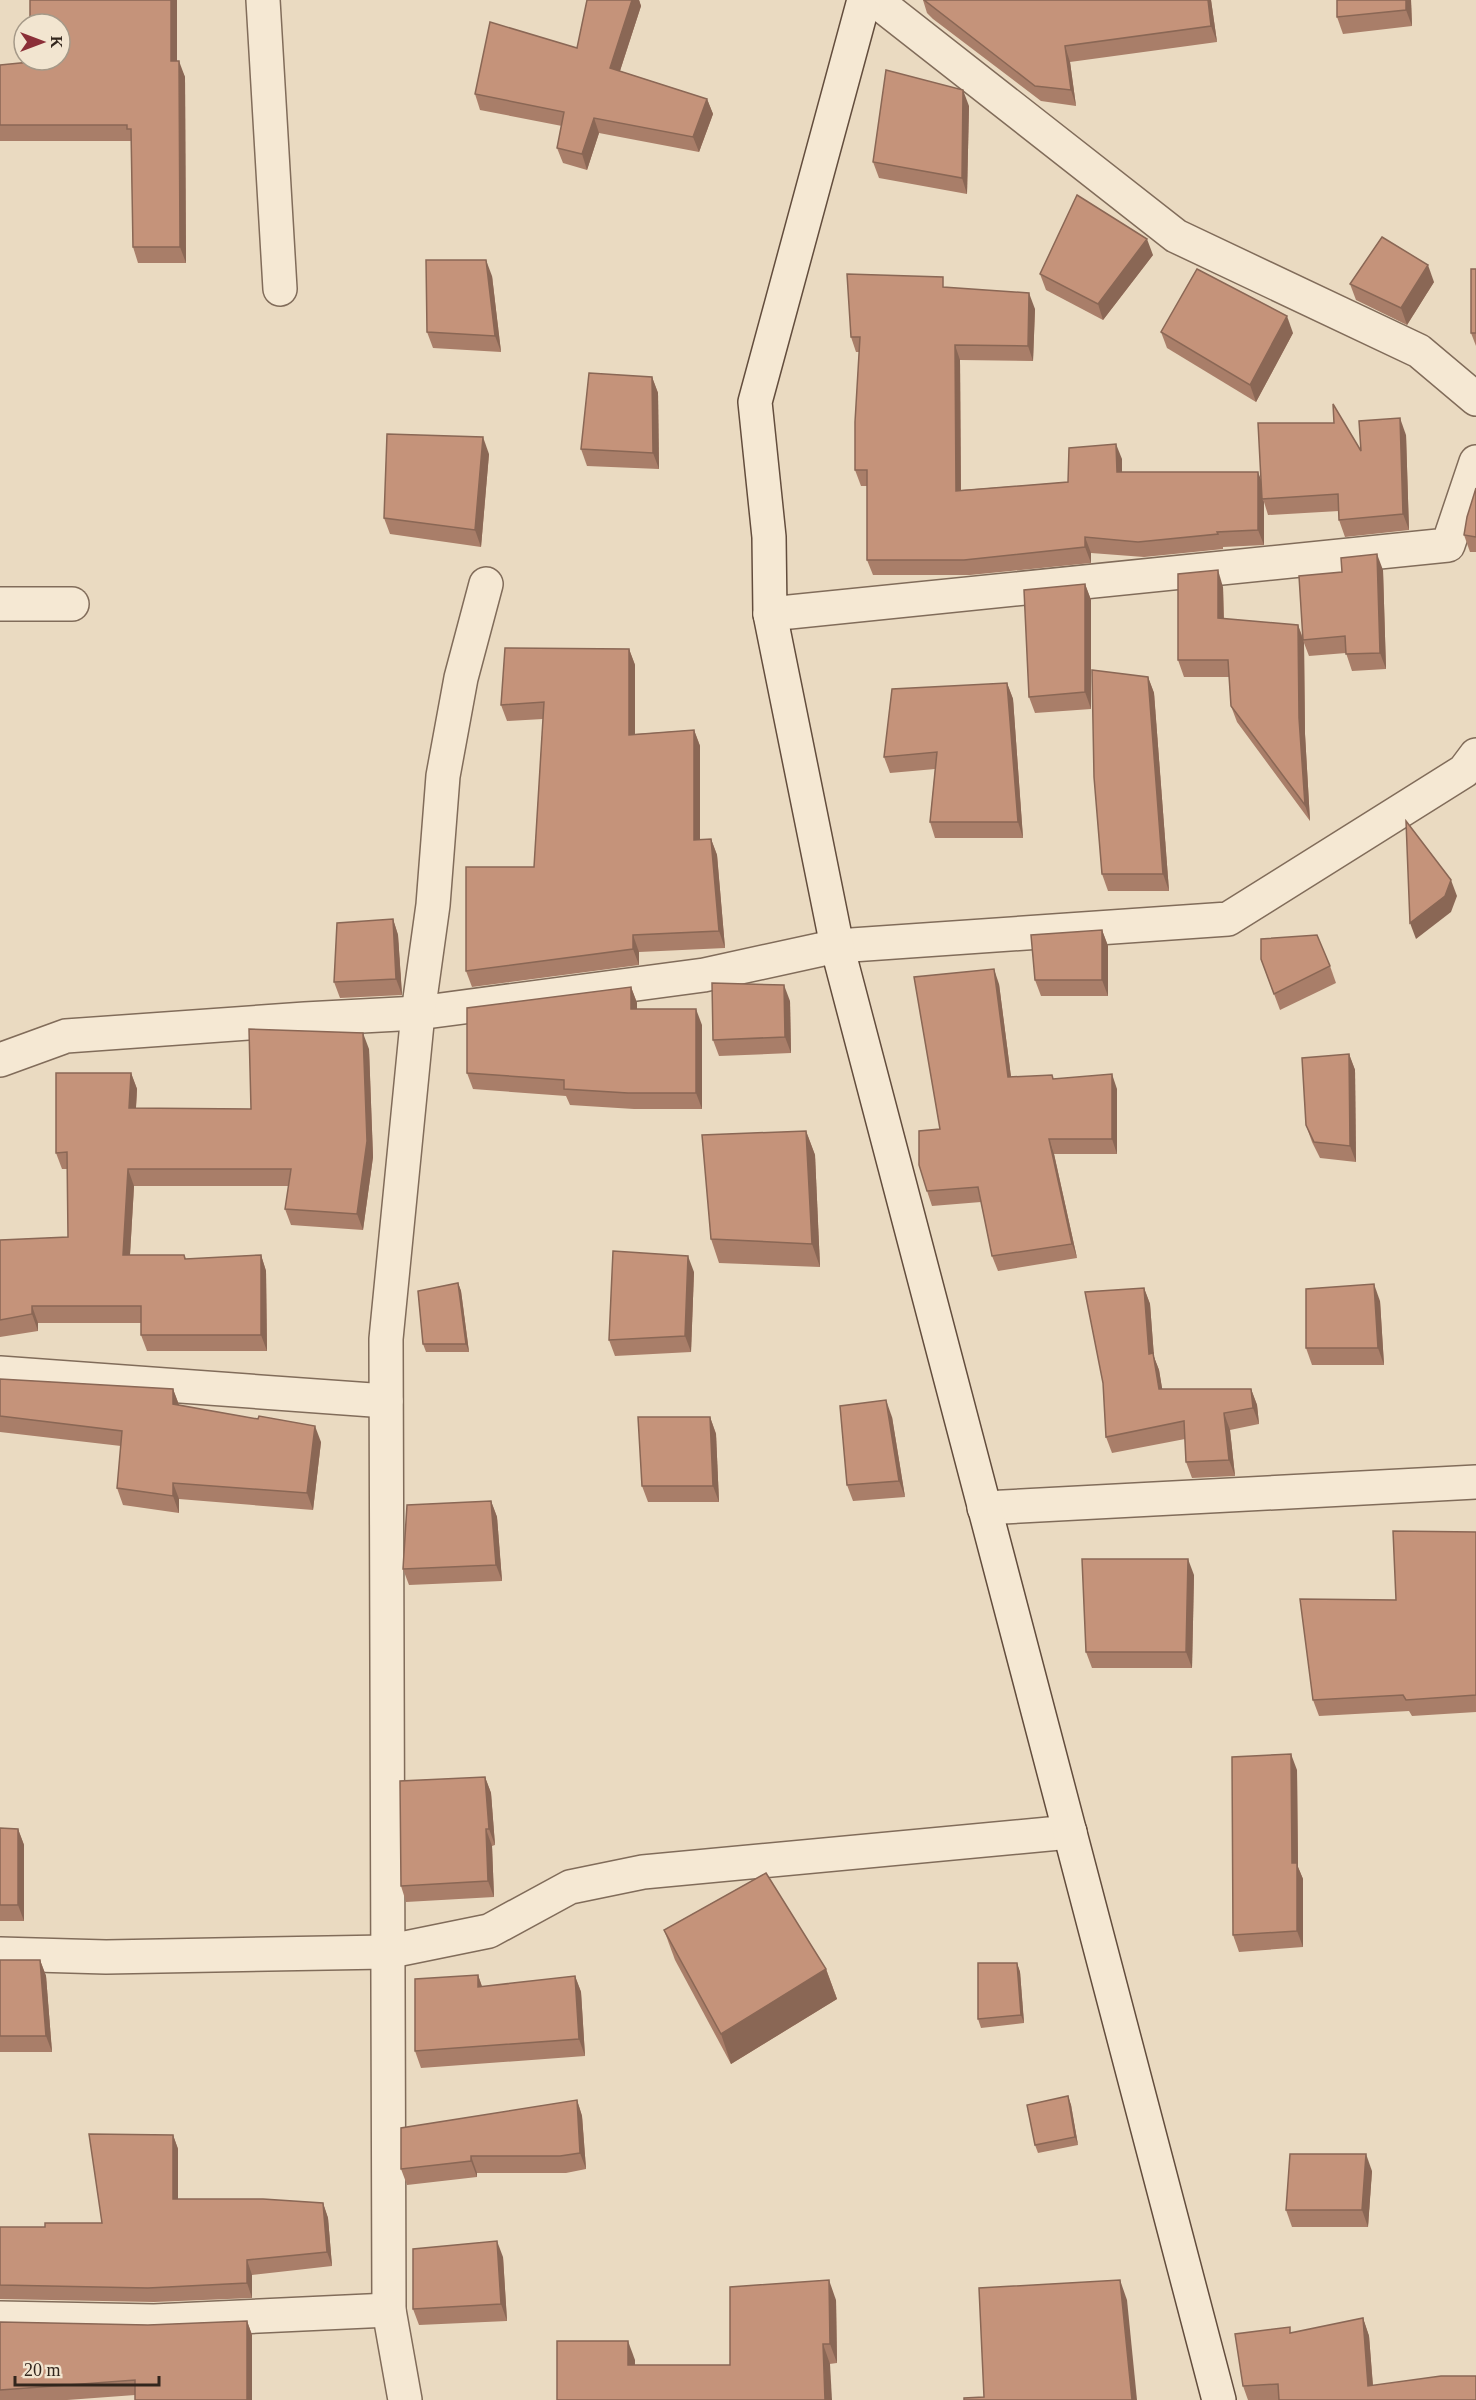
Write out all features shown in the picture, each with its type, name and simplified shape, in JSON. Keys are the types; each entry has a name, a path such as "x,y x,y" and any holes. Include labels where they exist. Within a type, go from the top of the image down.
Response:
{"street":[{"path":"263,0 280,289"},
{"path":"864,0 755,402 769,537 770,614 837,946 1219,2400"},
{"path":"875,0 1176,236 1419,351 1476,399"},
{"path":"770,614 1448,545 1476,462"},
{"path":"405,2400 389,2310 387,1339 418,1013 433,905 442,776 461,678 486,584"},
{"path":"0,604 72,604"},
{"path":"0,1060 66,1036 418,1013 704,975 837,946 1228,920 1464,771 1476,755"},
{"path":"0,1373 387,1401"},
{"path":"984,1508 1476,1482"},
{"path":"0,1954 106,1957 387,1952 489,1931 570,1887 643,1872 1070,1832"},
{"path":"0,2318 154,2321 389,2310"}],"building":[{"path":"30,0 171,0 171,61 179,61 180,247 133,247 131,129 127,129 127,125 0,125 0,65 12,64 12,72 72,72 72,12 30,12"},
{"path":"587,0 632,0 610,68 707,99 693,137 594,118 582,154 557,148 564,112 475,94 490,22 577,48"},
{"path":"924,0 1208,0 1211,26 1065,46 1071,90 1035,86"},
{"path":"1337,0 1406,0 1406,10 1337,17"},
{"path":"886,70 963,90 962,178 873,162"},
{"path":"1077,195 1147,239 1098,304 1040,274"},
{"path":"1382,237 1428,265 1401,308 1350,284"},
{"path":"426,260 486,260 495,336 427,332"},
{"path":"1197,269 1287,316 1250,385 1161,332"},
{"path":"1471,269 1476,269 1476,333 1471,333"},
{"path":"847,274 943,277 943,287 1029,293 1028,346 955,345 956,491 1068,482 1069,448 1116,444 1117,472 1258,472 1258,530 1217,532 1218,534 1138,542 1085,537 1085,547 964,560 867,560 867,470 855,470 855,422 860,337 851,337"},
{"path":"589,373 652,377 653,453 581,449"},
{"path":"1333,404 1361,451 1359,421 1400,418 1403,514 1339,520 1338,494 1262,499 1258,423 1334,423"},
{"path":"387,434 483,437 475,530 384,518"},
{"path":"1476,488 1476,537 1464,535"},
{"path":"1377,554 1380,653 1346,654 1345,636 1303,640 1299,576 1342,572 1341,558"},
{"path":"1218,570 1218,618 1298,625 1299,718 1305,805 1231,706 1228,660 1178,660 1178,574"},
{"path":"1085,584 1085,692 1029,697 1024,590"},
{"path":"505,648 629,649 629,735 694,730 694,840 711,839 719,931 633,935 633,949 466,971 466,867 534,867 544,702 501,705"},
{"path":"1092,670 1148,677 1163,874 1102,874 1094,777"},
{"path":"1007,683 1018,822 930,822 937,752 884,757 892,689"},
{"path":"1406,821 1451,880 1445,896 1410,923"},
{"path":"393,919 396,979 334,982 337,923"},
{"path":"1102,930 1102,980 1035,980 1031,935"},
{"path":"1317,935 1330,966 1274,994 1261,959 1261,939"},
{"path":"994,969 1008,1077 1052,1075 1053,1079 1112,1074 1112,1139 1049,1139 1072,1244 992,1256 978,1187 927,1191 919,1165 919,1131 940,1129 914,977"},
{"path":"712,983 784,985 785,1037 713,1040"},
{"path":"631,987 631,1009 696,1009 696,1093 628,1093 564,1089 564,1080 467,1073 467,1008"},
{"path":"249,1029 363,1033 367,1141 357,1214 285,1209 291,1169 128,1169 123,1255 184,1255 185,1259 261,1255 261,1335 141,1335 141,1306 32,1306 32,1314 0,1320 0,1240 68,1237 67,1152 56,1153 56,1073 131,1073 129,1108 251,1109"},
{"path":"1349,1054 1350,1146 1314,1142 1306,1125 1302,1058"},
{"path":"806,1131 812,1244 711,1239 702,1135"},
{"path":"613,1251 688,1256 685,1336 609,1340"},
{"path":"458,1283 466,1344 423,1344 418,1291"},
{"path":"1374,1284 1378,1348 1306,1348 1306,1289"},
{"path":"1144,1288 1149,1354 1153,1353 1159,1389 1251,1389 1253,1408 1224,1413 1229,1460 1186,1462 1184,1421 1106,1437 1103,1383 1085,1292"},
{"path":"0,1379 173,1389 173,1404 258,1419 259,1416 315,1426 307,1493 173,1483 173,1496 117,1488 122,1431 0,1416"},
{"path":"886,1400 899,1481 847,1485 840,1406"},
{"path":"638,1417 710,1417 713,1486 642,1486"},
{"path":"491,1501 496,1565 403,1569 407,1505"},
{"path":"1393,1531 1476,1532 1476,1695 1406,1700 1403,1695 1313,1700 1300,1599 1396,1600"},
{"path":"1082,1559 1188,1559 1186,1652 1086,1652"},
{"path":"1291,1754 1292,1863 1297,1863 1297,1931 1233,1935 1232,1757"},
{"path":"485,1777 489,1829 486,1829 488,1881 401,1886 400,1781"},
{"path":"0,1828 18,1829 18,1905 0,1905"},
{"path":"766,1873 826,1969 721,2034 664,1930"},
{"path":"0,1960 40,1960 46,2036 0,2036"},
{"path":"978,1963 1017,1963 1021,2015 978,2019"},
{"path":"478,1975 478,1987 575,1976 579,2039 415,2051 415,1979"},
{"path":"1068,2096 1075,2137 1035,2145 1027,2105"},
{"path":"577,2100 580,2153 560,2156 471,2156 471,2161 401,2169 401,2128"},
{"path":"89,2134 173,2135 173,2199 263,2199 323,2203 327,2252 247,2260 247,2283 148,2288 0,2285 0,2227 45,2227 45,2223 102,2223"},
{"path":"1290,2154 1366,2154 1362,2210 1286,2210"},
{"path":"497,2241 501,2304 413,2309 413,2249"},
{"path":"829,2280 830,2344 823,2344 825,2400 557,2400 557,2341 628,2341 628,2365 730,2365 730,2287"},
{"path":"1120,2280 1132,2400 964,2400 964,2398 984,2397 979,2288"},
{"path":"1363,2318 1368,2386 1441,2376 1476,2376 1476,2400 1279,2400 1278,2384 1243,2386 1235,2334 1290,2327 1290,2333"},
{"path":"247,2321 247,2400 135,2400 135,2380 0,2390 0,2322 148,2325"}]}
